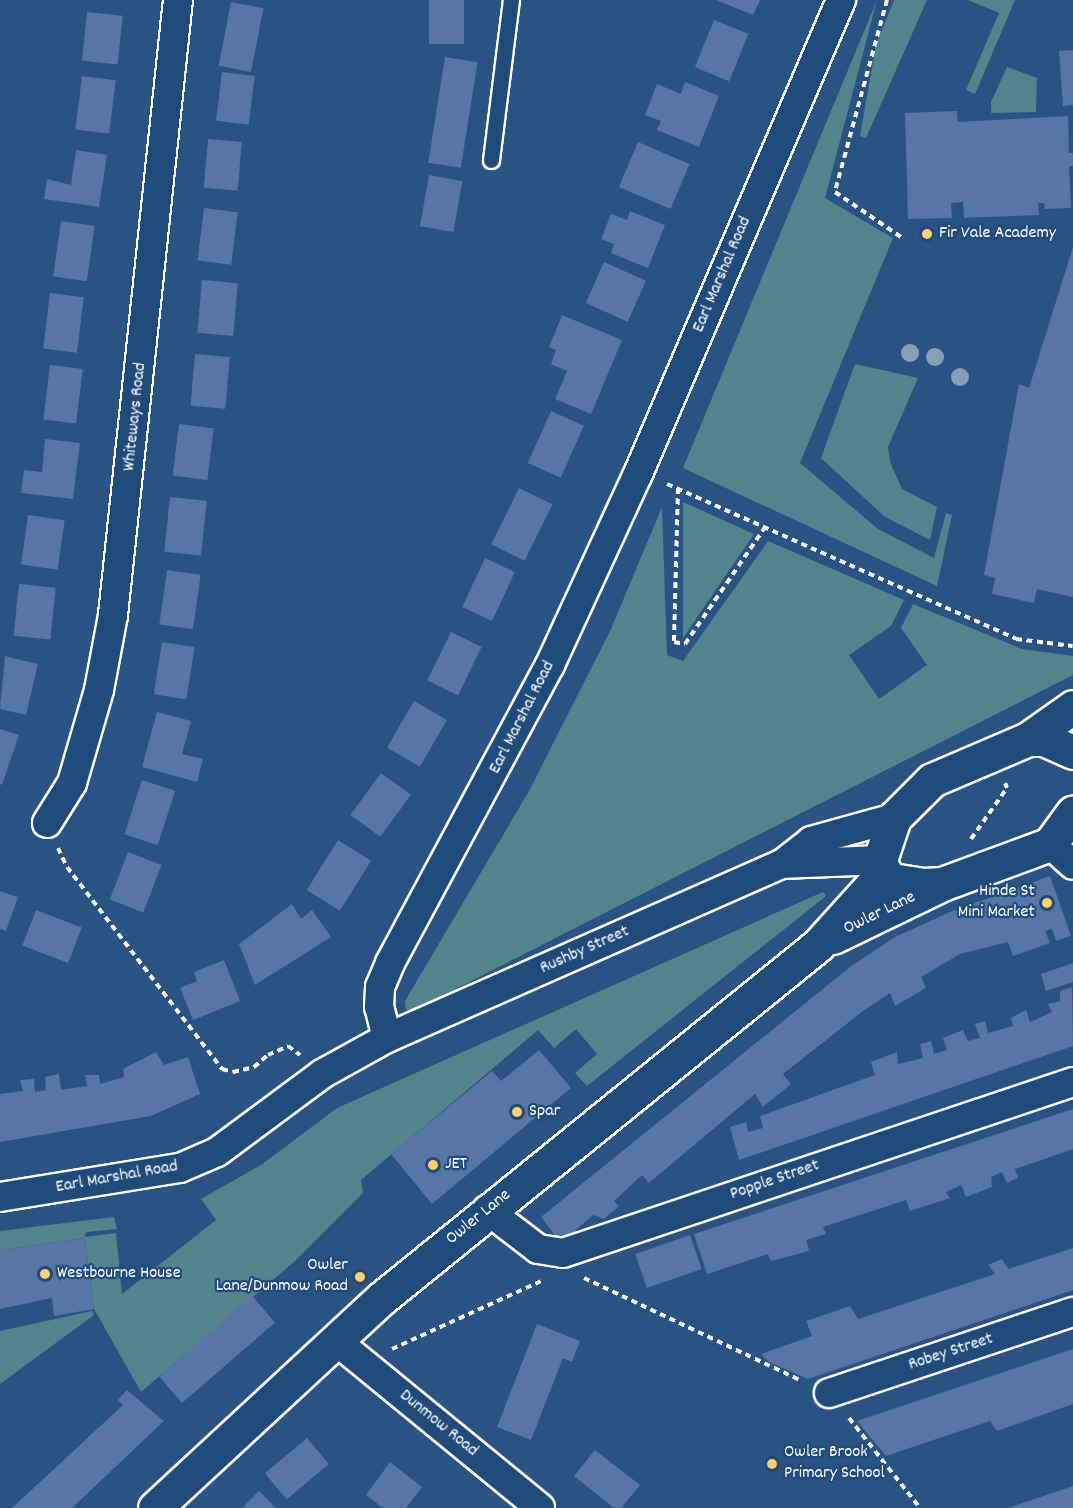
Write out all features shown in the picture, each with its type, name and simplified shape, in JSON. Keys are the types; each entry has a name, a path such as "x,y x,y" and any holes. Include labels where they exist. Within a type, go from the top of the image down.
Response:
{"main road":[{"path":"1073,707 1028,739 932,780 894,818 882,866 892,880 908,884 942,884 973,874 1061,854 1073,812"},
{"path":"1028,739 1044,739 1073,752"},
{"name":"Owler Lane","path":"155,1508 335,1340 487,1210 818,945 882,866"},
{"name":"Owler Lane","path":"818,945 942,884"}],"street":[{"name":"Whiteways Road","path":"47,823 72,783 99,690 113,615 178,0"},
{"name":"Earl Marshal Road","path":"0,1197 180,1168 217,1152 322,1074 387,1038 379,1007 383,979 550,665 638,474 841,0"},
{"name":"Rushby Street","path":"387,1038 782,864 812,841 894,818"},
{"name":"Rushby Street","path":"782,864 882,866"},
{"name":"Popple Street","path":"565,1261 1073,1082"},
{"path":"487,1210 538,1249 565,1261"},
{"name":"Robey Street","path":"829,1393 1073,1312"},
{"name":"Dunmow Road","path":"335,1340 540,1508"}],"lane":[{"path":"491,160 511,0"}],"path":[{"path":"887,0 835,192 904,238"},
{"path":"765,527 685,644 674,642 678,488 1016,639 1073,646"},
{"path":"973,874 964,849 1007,788 994,753"},
{"path":"47,823 67,867 222,1069 233,1072 254,1067 268,1055 288,1046 322,1074"},
{"path":"363,1362 565,1261 829,1393 920,1508"}],"green space":[{"path":"877,0 825,198 893,238 800,463 878,529 934,558 946,513 952,515 937,586 683,468"},
{"path":"894,0 927,0 866,138 860,136 876,45"},
{"path":"968,0 1015,0 975,94 966,90 999,13"},
{"path":"1007,67 1037,78 1036,112 991,113 991,102"},
{"path":"855,364 918,378 888,447 890,462 902,489 937,507 930,540 885,517 821,458"},
{"path":"683,502 754,534 683,638"},
{"path":"662,507 667,655 683,661 768,541 904,600 891,626 849,655 879,699 927,665 901,628 913,604 1022,649 1073,656 1073,675 416,1009 406,1010 405,1001 529,791 611,629"},
{"path":"823,892 826,896 587,1086 575,1073 597,1054 576,1029 554,1048 538,1030 361,1180 363,1193 295,1261 141,1392 94,1309 85,1238 0,1250 0,1231 114,1217 117,1229 86,1232 85,1237 116,1233 122,1294 216,1220 201,1199 261,1165 337,1108"},
{"path":"92,1311 94,1315 0,1384 0,1331"}],"building":[{"path":"429,0 464,0 464,44 429,44"},
{"path":"716,0 760,0 753,15"},
{"path":"231,2 263,8 251,72 219,66"},
{"path":"87,12 123,16 118,64 82,61"},
{"path":"714,20 748,34 729,81 695,67"},
{"path":"1073,50 1073,105 1063,106 1059,51"},
{"path":"445,57 478,62 461,168 428,163"},
{"path":"222,72 255,76 249,125 216,121"},
{"path":"82,76 116,80 109,134 75,130"},
{"path":"685,82 719,96 699,147 657,130 661,121 645,115 657,84 681,94"},
{"path":"957,111 958,122 1068,116 1069,153 1073,153 1073,166 1069,166 1071,208 1045,209 1044,203 1038,203 1039,215 964,218 963,202 951,203 952,218 908,219 905,113"},
{"path":"208,139 242,142 238,191 204,188"},
{"path":"638,142 690,164 670,209 619,187"},
{"path":"76,150 107,155 99,207 44,199 47,179 71,185"},
{"path":"429,175 462,181 453,232 420,226"},
{"path":"204,208 238,212 231,265 198,261"},
{"path":"630,211 665,225 648,268 611,253 614,244 601,239 611,214 627,220"},
{"path":"61,221 95,226 87,281 53,276"},
{"path":"1073,247 1073,597 1037,589 1034,603 992,594 995,578 984,575 1019,384 1029,388"},
{"path":"604,262 646,281 628,322 586,303"},
{"path":"202,280 238,283 233,336 197,333"},
{"path":"50,293 84,297 77,353 43,349"},
{"path":"562,315 622,340 591,414 555,399 567,371 551,364 556,350 549,347"},
{"path":"195,354 230,357 225,409 190,406"},
{"path":"50,365 83,369 76,424 43,420"},
{"path":"551,411 584,426 561,478 528,463"},
{"path":"179,424 214,428 207,480 173,476"},
{"path":"45,439 80,443 73,499 21,493 24,470 42,472"},
{"path":"519,488 552,504 525,561 491,545"},
{"path":"170,497 207,501 201,556 164,552"},
{"path":"28,515 65,520 58,570 21,565"},
{"path":"485,558 515,572 492,621 462,607"},
{"path":"167,570 201,575 193,629 159,624"},
{"path":"19,584 56,588 50,640 14,636"},
{"path":"451,632 482,647 458,695 427,681"},
{"path":"162,642 195,647 186,700 154,694"},
{"path":"5,656 38,664 26,715 0,709"},
{"path":"414,701 447,720 420,767 387,748"},
{"path":"157,712 191,721 182,754 203,759 197,782 142,767"},
{"path":"0,729 19,735 2,785 0,784"},
{"path":"381,773 411,795 380,837 350,815"},
{"path":"142,780 175,791 158,845 124,834"},
{"path":"338,840 371,861 340,911 307,890"},
{"path":"128,852 162,865 143,913 110,900"},
{"path":"1050,876 1071,936 1056,941 1052,929 1045,931 1050,943 1013,956 1008,942 960,954 921,977 926,988 895,1006 890,993 863,1011 783,1074 791,1084 763,1107 755,1094 649,1183 642,1175 614,1201 619,1206 604,1219 593,1215 561,1243 541,1217 850,967 895,937 950,912"},
{"path":"0,891 18,897 6,931 0,929"},
{"path":"292,904 301,919 312,910 331,937 255,985 239,944"},
{"path":"36,910 82,928 68,963 22,945"},
{"path":"224,960 240,1001 193,1020 180,988 197,981 194,972"},
{"path":"1073,963 1073,982 1046,991 1041,974"},
{"path":"1072,987 1073,1046 739,1160 730,1127 746,1122 748,1132 763,1128 760,1116 875,1075 871,1062 897,1052 898,1064 923,1058 920,1044 931,1041 934,1054 947,1050 943,1038 963,1030 968,1041 980,1038 975,1024 985,1021 988,1033 1013,1026 1011,1018 1026,1010 1030,1022 1052,1012 1048,1004 1060,1001 1060,991"},
{"path":"539,1050 571,1088 432,1204 391,1154 492,1071 501,1081"},
{"path":"156,1052 164,1065 188,1057 200,1094 151,1116 0,1142 0,1094 23,1091 20,1080 34,1079 35,1092 46,1090 45,1077 59,1074 61,1090 87,1086 85,1075 99,1075 100,1084 124,1077 123,1069"},
{"path":"1073,1109 1073,1149 1015,1169 1018,1178 1007,1183 1002,1172 991,1177 992,1187 966,1197 961,1185 946,1192 950,1198 910,1211 906,1200 823,1227 826,1234 806,1240 809,1251 771,1261 768,1254 707,1274 694,1234"},
{"path":"690,1235 702,1269 647,1288 635,1254"},
{"name":"Westbourne House","path":"85,1238 94,1309 54,1316 52,1298 0,1309 0,1250"},
{"path":"1073,1248 1073,1290 808,1379 769,1362 761,1354 812,1336 806,1321 850,1306 858,1319 995,1274 988,1265 1002,1259 1008,1269"},
{"path":"252,1296 275,1322 182,1403 159,1377"},
{"path":"537,1324 580,1341 572,1362 563,1358 531,1440 497,1427"},
{"path":"1073,1349 1073,1404 997,1431 990,1421 886,1456 857,1421"},
{"path":"127,1390 164,1421 72,1508 12,1508 123,1405 118,1400"},
{"path":"307,1438 329,1464 287,1499 265,1473"},
{"path":"595,1450 640,1485 621,1508 614,1508 574,1476"},
{"path":"390,1462 422,1487 406,1508 383,1508 366,1495"},
{"path":"1073,1486 1073,1508 1008,1508"},
{"path":"259,1491 276,1508 242,1508"}],"place":[{"name":"Fir Vale Academy","path":"927,234"},
{"name":"Hinde St Mini Market","path":"1047,903"},
{"name":"Spar","path":"517,1112"},
{"name":"JET","path":"433,1165"},
{"name":"Westbourne House","path":"45,1274"},
{"name":"Owler Lane/Dunmow Road","path":"360,1277"},
{"name":"Owler Brook Primary School","path":"772,1464"}]}
